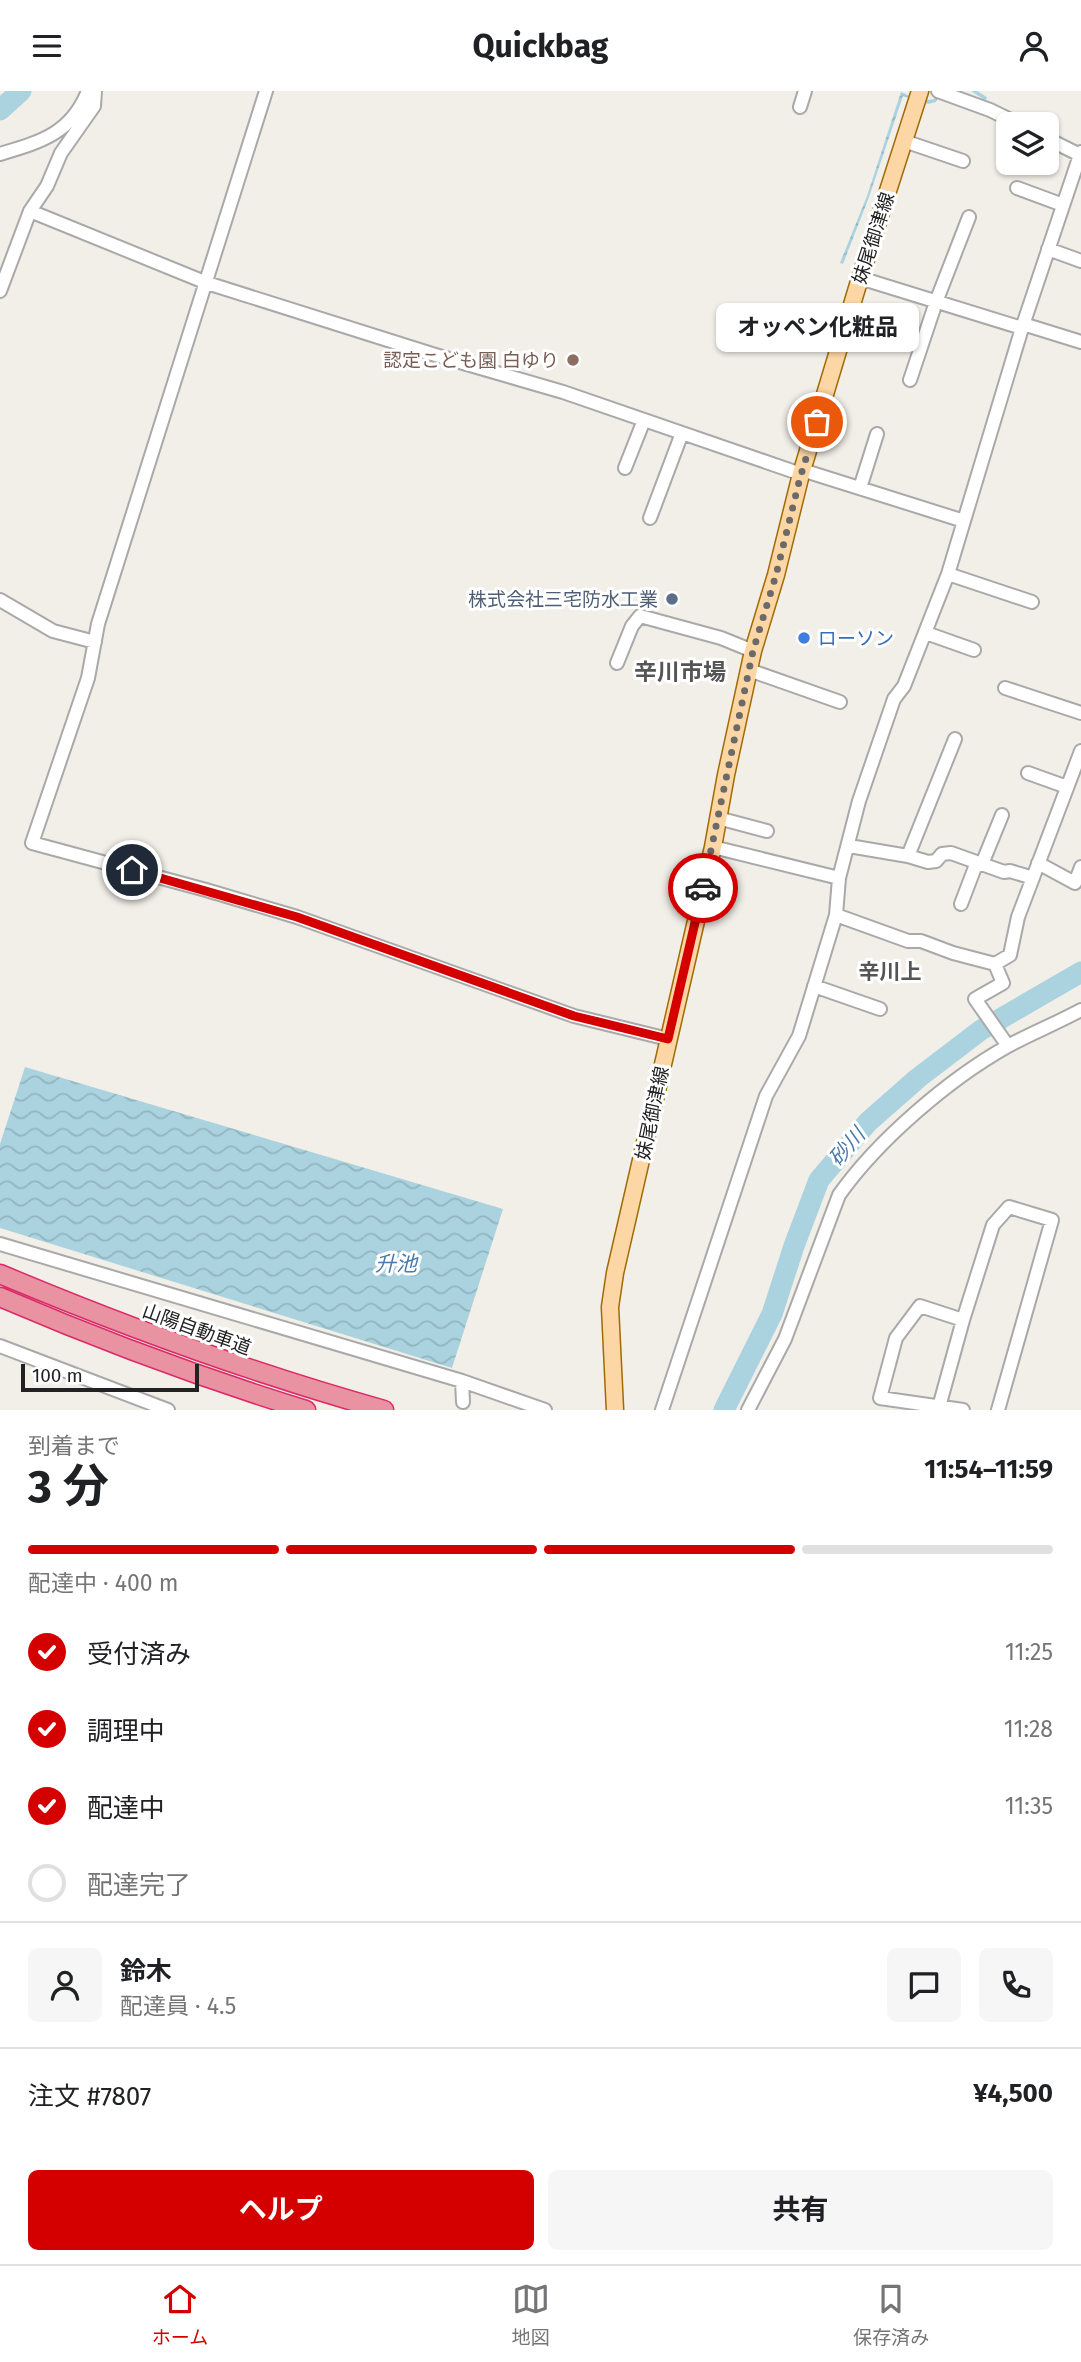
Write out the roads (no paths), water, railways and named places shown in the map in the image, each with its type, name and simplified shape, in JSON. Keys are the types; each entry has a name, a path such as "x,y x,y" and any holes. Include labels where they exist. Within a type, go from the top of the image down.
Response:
{"highway":[{"name":"山陽自動車道","path":"0,1274 132,1328 250,1371 384,1410"},
{"path":"0,1297 124,1348 243,1391 306,1410"}],"main road":[{"name":"妹尾御津線","path":"615,1410 610,1307 615,1273 713,847 753,651 776,575 802,472 920,91"}],"street":[{"path":"0,154 46,139 69,124 88,91"},
{"path":"0,291 30,211 47,186 61,153 94,106 95,91"},
{"path":"266,91 98,624 88,678 32,843 297,917 574,1016 668,1039"},
{"path":"800,107 805,91"},
{"path":"938,91 996,113"},
{"path":"904,141 963,161"},
{"path":"662,1410 766,1096 799,1035 836,915 839,878 859,801 894,699 904,686 948,574 1022,326 1080,153 1059,144"},
{"path":"1017,188 1063,205"},
{"path":"30,211 207,283 563,392 802,472 964,521"},
{"path":"910,380 969,217"},
{"path":"1048,249 1081,261"},
{"path":"860,278 1081,342"},
{"path":"625,468 644,420"},
{"path":"650,518 682,433"},
{"path":"860,488 877,434"},
{"path":"948,574 1032,602"},
{"path":"0,600 53,631 95,642"},
{"path":"617,663 632,626 640,615 721,638 753,651"},
{"path":"926,633 974,650"},
{"path":"749,670 840,702"},
{"path":"1005,688 1081,713"},
{"path":"908,856 955,739"},
{"path":"836,915 908,941 922,941 953,953 995,964 1010,955 1018,917 1081,751"},
{"path":"1028,773 1067,787"},
{"path":"961,904 1002,815"},
{"path":"718,818 767,831"},
{"path":"849,846 928,862 936,861 942,854 951,853 1004,872 1010,871 1033,878"},
{"path":"713,847 839,878"},
{"path":"1038,863 1075,883 1081,867"},
{"path":"995,964 1003,983 975,999 1008,1046"},
{"path":"814,986 880,1009"},
{"path":"748,1410 785,1339 839,1195 852,1177 922,1108 966,1073 1008,1046 1081,1010"},
{"path":"939,1407 993,1225 1009,1207 1052,1220 998,1410"},
{"path":"0,1244 462,1381 526,1407 545,1410"},
{"path":"962,1410 880,1398 896,1338 920,1306 963,1320"},
{"path":"0,1346 168,1410"},
{"path":"462,1381 463,1402"}],"water":[{"path":"936,91 996,119 939,96 936,102 928,104 903,96 869,197 843,264 840,263 867,196 901,92 920,100 934,99"},
{"name":"升池","path":"25,1067 503,1209 452,1368 0,1228 0,1144"}],"waterway":[{"path":"0,110 21,91"},
{"path":"974,91 985,98"},
{"name":"砂川","path":"724,1410 772,1314 819,1180 868,1122 918,1078 981,1030 1081,972"}],"place":[{"name":"認定こども園 白ゆり","path":"573,360"},
{"name":"オッペン化粧品","path":"817,422"},
{"name":"株式会社三宅防水工業","path":"672,599"},
{"name":"ローソン","path":"804,638"}],"district":[{"name":"辛川市場","path":"680,672"},
{"name":"辛川上","path":"890,972"}]}
